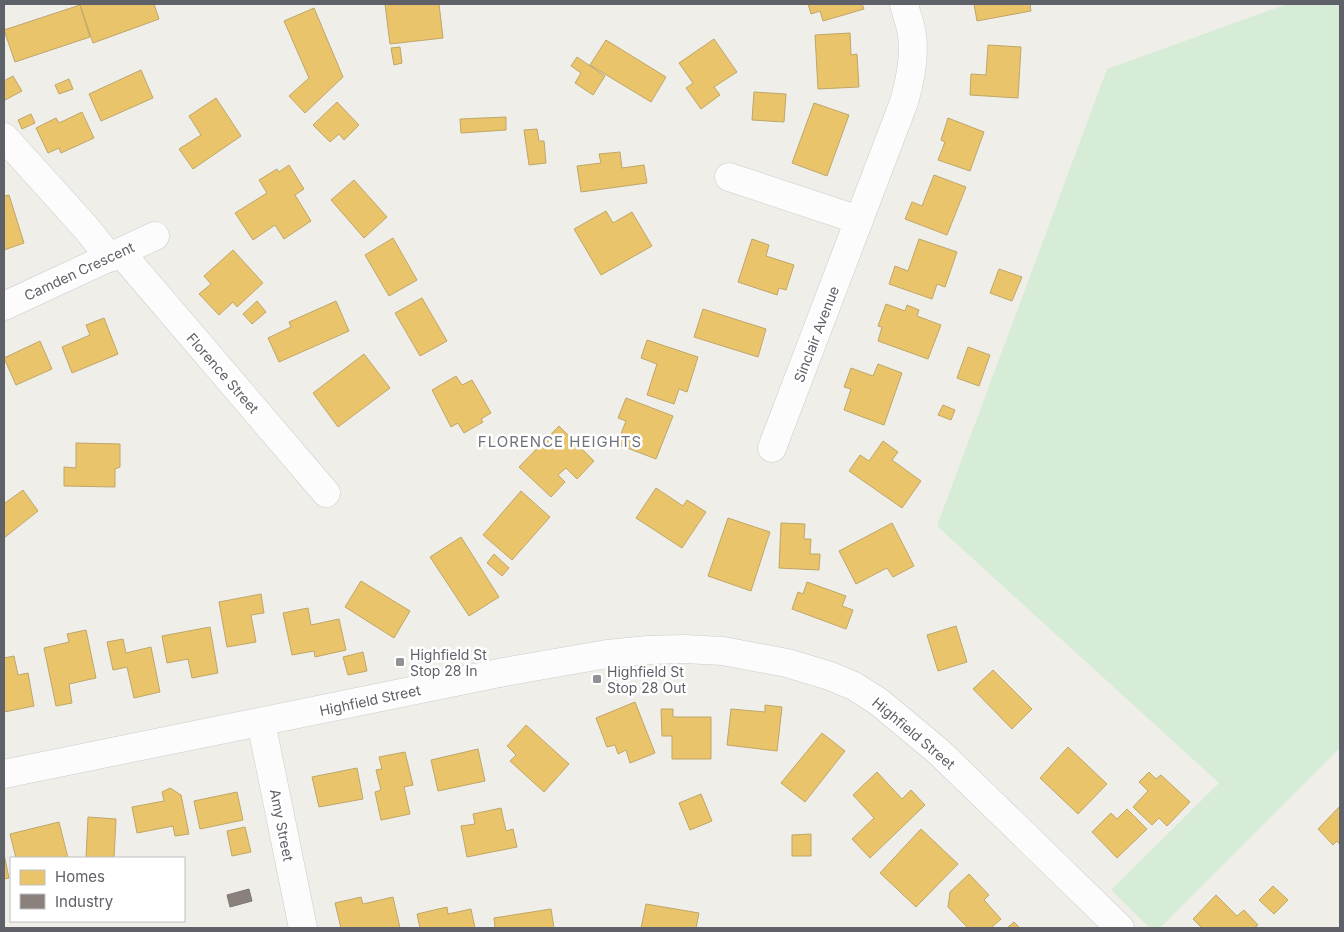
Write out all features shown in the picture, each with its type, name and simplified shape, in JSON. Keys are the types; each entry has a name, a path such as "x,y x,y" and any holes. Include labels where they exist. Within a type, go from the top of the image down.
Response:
{"street":[{"name":"Sinclair Avenue","path":"772,448 904,102 910,80 913,57 912,34 904,4"},
{"name":"Florence Street","path":"4,138 116,255 326,493"},
{"path":"729,177 859,220"},
{"name":"Camden Crescent","path":"4,306 155,236"},
{"name":"Highfield Street","path":"4,774 504,672 607,654 685,649 723,651 787,663 830,676 854,686 879,702 939,752 1120,928"},
{"name":"Amy Street","path":"261,722 303,928"}],"green space":[{"path":"1287,4 1340,4 1340,748 1160,928 1150,928 1111,890 1219,783 937,526 1107,69"}],"building: Homes":[{"path":"154,4 159,19 93,43 80,5"},
{"path":"385,4 439,4 443,38 390,44"},
{"path":"808,4 862,4 864,9 823,21 820,11 811,14"},
{"path":"974,4 1030,4 1031,11 977,21"},
{"path":"80,5 90,37 15,62 4,30"},
{"path":"314,8 343,77 305,113 289,96 309,78 284,21"},
{"path":"850,33 851,55 857,54 859,87 818,89 815,35"},
{"path":"714,39 737,72 714,87 720,95 701,109 686,88 693,83 679,63"},
{"path":"606,40 666,77 651,102 590,65"},
{"path":"988,45 1021,47 1018,98 970,95 971,74 986,75"},
{"path":"400,47 402,63 394,65 391,48"},
{"path":"577,57 605,76 593,95 575,83 581,73 571,66"},
{"path":"141,70 153,98 101,121 89,94"},
{"path":"13,76 22,91 5,100 4,81"},
{"path":"69,79 73,89 59,94 55,85"},
{"path":"754,92 786,94 784,122 752,120"},
{"path":"216,98 241,136 193,169 179,149 201,135 189,116"},
{"path":"337,102 359,125 344,140 339,134 330,142 313,125"},
{"path":"814,103 849,115 827,176 792,163"},
{"path":"82,112 94,138 61,153 59,148 48,153 36,128 56,118 59,123"},
{"path":"31,114 35,123 22,129 18,120"},
{"path":"506,117 506,130 461,133 460,119"},
{"path":"948,118 984,132 970,171 938,160 945,142 941,140"},
{"path":"537,129 539,141 544,141 546,163 529,165 524,130"},
{"path":"620,152 622,168 644,165 647,183 581,192 577,166 601,163 599,154"},
{"path":"289,165 304,189 295,195 311,221 284,239 275,225 253,240 235,213 267,193 259,180 277,169 279,172"},
{"path":"934,175 966,187 947,235 905,219 912,202 922,206"},
{"path":"354,180 387,217 364,238 331,200"},
{"path":"9,195 24,243 4,250 4,196"},
{"path":"606,211 613,223 632,212 652,246 601,275 574,229"},
{"path":"393,238 417,280 389,296 365,255"},
{"path":"752,239 769,245 766,256 794,265 786,290 779,288 777,295 738,282"},
{"path":"919,239 957,252 945,287 937,284 932,299 889,284 895,266 908,271"},
{"path":"233,250 263,283 237,307 233,302 219,315 199,294 211,284 204,276"},
{"path":"999,269 1022,277 1012,301 990,293"},
{"path":"422,298 447,341 420,356 395,313"},
{"path":"257,301 266,312 252,324 243,314"},
{"path":"336,301 349,331 279,362 268,338 291,327 289,322"},
{"path":"886,304 905,311 907,305 919,310 917,316 941,325 928,359 878,341 882,327 878,326"},
{"path":"703,309 766,329 758,357 694,337"},
{"path":"104,318 118,354 72,373 62,347 90,335 86,325"},
{"path":"647,340 698,357 687,392 679,389 674,404 647,395 657,364 641,358"},
{"path":"40,341 52,369 16,385 4,358"},
{"path":"968,347 990,355 979,386 957,378"},
{"path":"364,354 390,388 338,427 313,393"},
{"path":"878,364 902,373 884,425 844,410 851,389 844,387 851,368 873,376"},
{"path":"456,376 462,385 472,380 491,413 481,419 483,422 464,433 458,423 451,427 432,390"},
{"path":"626,398 673,416 656,459 617,444 626,421 618,418"},
{"path":"943,405 955,410 951,420 938,415"},
{"path":"559,426 594,461 577,479 566,468 558,475 565,482 551,497 519,467"},
{"path":"883,441 898,452 892,460 921,481 902,508 849,471 860,455 869,461"},
{"path":"76,443 120,444 120,467 115,469 115,487 64,486 64,467 76,468"},
{"path":"656,488 683,506 687,500 706,512 682,548 636,518"},
{"path":"23,490 38,511 4,538 4,502"},
{"path":"521,491 550,517 512,560 483,535"},
{"path":"728,518 770,532 751,591 708,576"},
{"path":"781,523 805,524 804,539 811,539 810,554 820,554 819,570 779,568"},
{"path":"892,523 914,566 893,577 887,568 856,584 839,551"},
{"path":"461,537 499,597 469,616 430,557"},
{"path":"494,554 509,568 502,576 487,563"},
{"path":"361,581 410,611 394,638 345,607"},
{"path":"807,582 846,596 842,606 853,610 846,629 792,609 798,592 803,594"},
{"path":"261,594 264,613 251,615 256,642 227,647 219,602"},
{"path":"308,608 311,625 339,619 346,650 315,657 314,651 292,655 283,613"},
{"path":"956,626 967,662 938,671 927,635"},
{"path":"210,627 218,673 192,678 188,659 167,663 162,636"},
{"path":"86,630 96,678 69,684 72,703 56,706 44,648 69,642 67,634"},
{"path":"123,639 126,653 151,647 160,692 134,698 127,667 113,670 107,642"},
{"path":"363,652 367,671 348,675 343,657"},
{"path":"14,656 18,675 28,673 34,706 4,712 4,658"},
{"path":"993,670 1032,709 1012,729 973,689"},
{"path":"635,702 655,753 630,763 626,750 618,754 615,745 607,747 596,718"},
{"path":"765,705 782,707 777,751 727,745 731,709 765,712"},
{"path":"661,709 673,709 673,717 711,717 711,759 672,759 672,736 662,736"},
{"path":"526,725 569,764 544,792 510,761 516,755 507,746"},
{"path":"822,733 845,751 805,802 781,783"},
{"path":"1068,747 1107,784 1078,814 1040,778"},
{"path":"478,749 485,781 438,791 431,760"},
{"path":"405,752 413,785 404,787 410,814 381,820 375,792 381,790 376,770 382,769 379,757"},
{"path":"357,768 363,799 319,807 312,777"},
{"path":"877,772 902,799 911,790 925,805 870,858 852,839 874,818 853,795"},
{"path":"1149,772 1156,779 1161,775 1190,802 1167,826 1159,818 1152,825 1133,807 1148,791 1139,782"},
{"path":"170,788 181,795 189,834 175,836 173,826 137,833 132,807 164,801 162,792"},
{"path":"237,792 243,820 200,829 194,801"},
{"path":"701,794 712,821 690,830 679,803"},
{"path":"1340,806 1340,845 1337,841 1333,845 1318,829"},
{"path":"501,808 506,831 513,829 517,847 467,857 461,826 475,824 473,814"},
{"path":"1127,809 1147,829 1117,858 1092,832 1111,813 1117,819"},
{"path":"88,817 116,819 114,857 86,857"},
{"path":"59,822 68,857 16,857 10,834"},
{"path":"245,827 251,852 232,856 227,831"},
{"path":"921,829 958,864 916,907 880,873"},
{"path":"811,834 811,856 792,856 792,835"},
{"path":"4,854 9,878 4,879"},
{"path":"969,874 989,895 984,900 1001,919 991,928 968,928 948,907 950,892"},
{"path":"1273,886 1288,900 1274,914 1259,900"},
{"path":"1216,895 1237,916 1244,910 1258,925 1254,928 1202,928 1193,919"},
{"path":"361,897 363,904 393,897 400,928 341,928 335,903"},
{"path":"646,904 699,913 696,928 641,928"},
{"path":"447,907 448,914 471,909 475,928 420,928 417,914"},
{"path":"551,909 554,928 495,928 494,918"},
{"path":"1014,922 1020,928 1007,928"}],"building: Industry":[{"path":"249,889 252,901 230,907 227,895"}],"place":[{"name":"Highfield St Stop 28 In","path":"400,662"},
{"name":"Highfield St Stop 28 Out","path":"597,679"}],"district":[{"name":"FLORENCE HEIGHTS","path":"560,441"}]}
